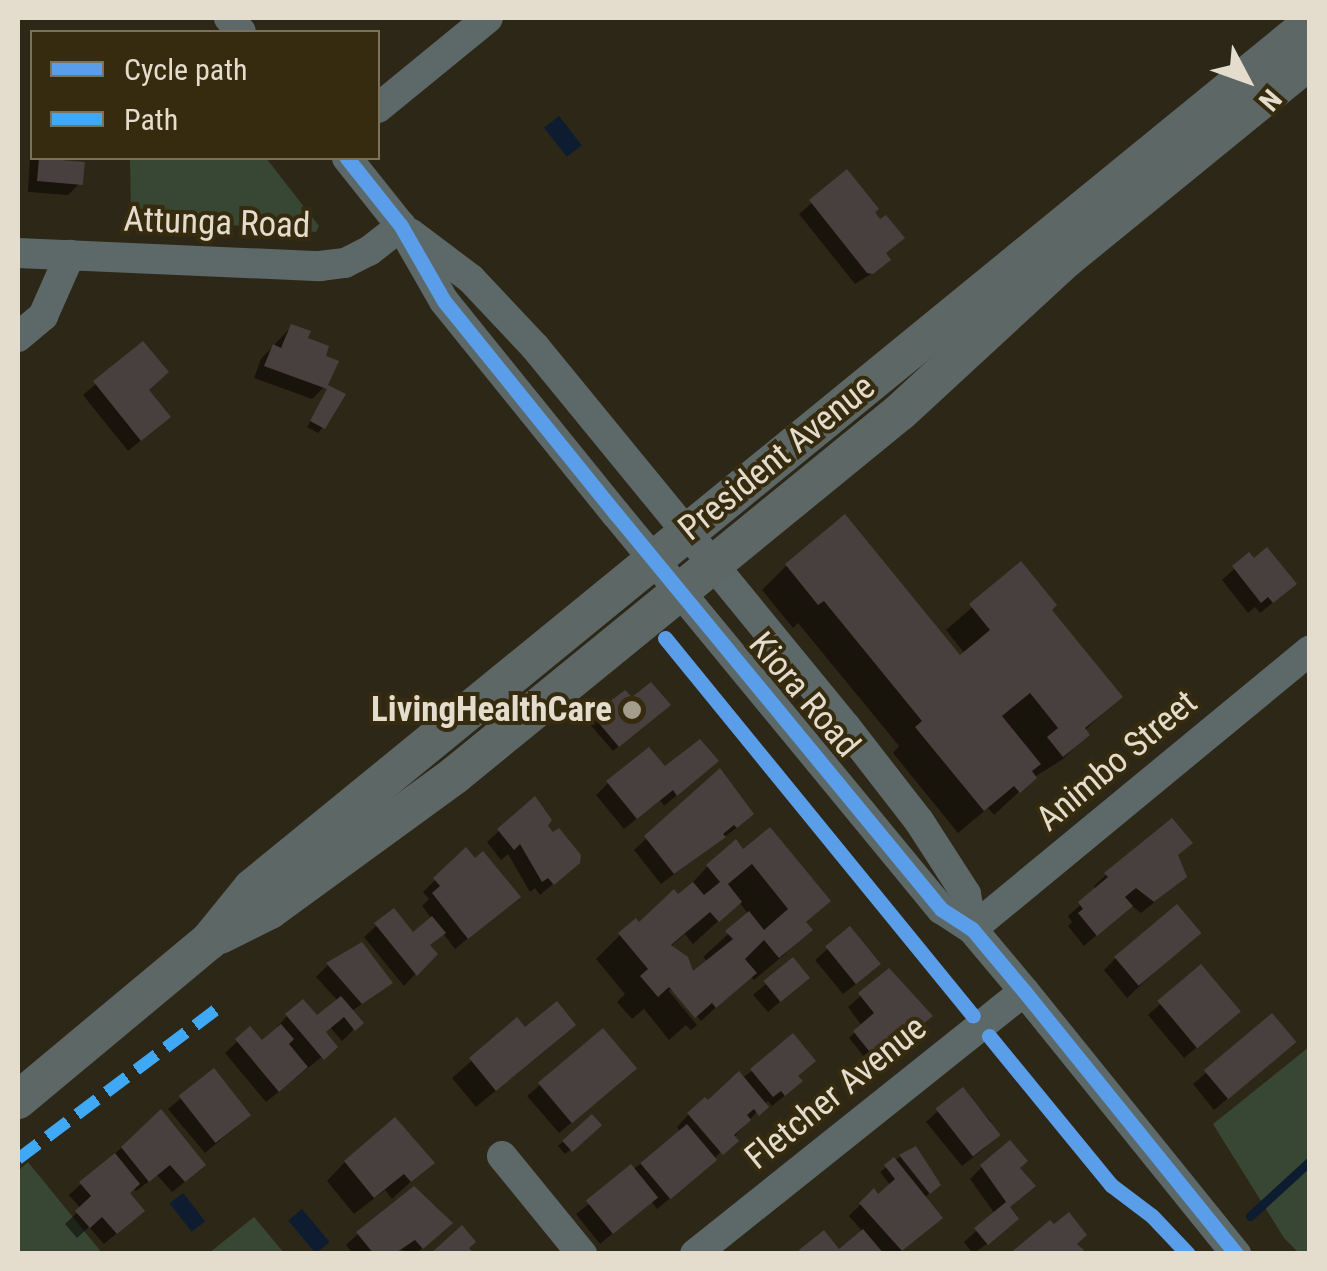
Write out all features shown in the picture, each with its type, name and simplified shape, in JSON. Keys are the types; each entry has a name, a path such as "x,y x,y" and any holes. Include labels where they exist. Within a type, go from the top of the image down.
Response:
{"main road":[{"name":"President Avenue","path":"18,1100 209,941 252,888 1310,24"},
{"name":"President Avenue","path":"209,941 270,910 423,800 945,374 1066,258 1310,60"}],"street":[{"path":"380,106 488,18"},
{"name":"Kiora Road","path":"348,160 401,226 444,302 940,909 972,929 1236,1254"},
{"name":"Kiora Road","path":"401,226 472,279 535,347 920,822 966,894 972,929"},
{"name":"Attunga Road","path":"18,253 320,266 345,263 369,251 401,226"},
{"path":"18,337 43,316 70,255"},
{"name":"Animbo Street","path":"972,929 1310,650"},
{"name":"Fletcher Avenue","path":"695,1254 1024,991"},
{"path":"502,1156 582,1254"}],"green space":[{"path":"130,160 268,160 319,226 316,232 131,217"},
{"path":"1309,1047 1310,1253 1300,1254 1284,1238 1213,1124"},
{"path":"28,1162 102,1253 18,1253 18,1171"},
{"path":"254,1217 284,1253 209,1253"}],"water":[{"path":"559,116 582,145 567,157 544,128"},
{"path":"183,1193 205,1221 192,1232 170,1203"},
{"path":"302,1209 330,1242 316,1254 288,1221"}],"building":[{"path":"39,160 85,162 83,185 37,181"},
{"path":"847,169 879,209 875,212 880,219 886,215 905,238 886,253 891,260 873,274 867,273 809,200"},
{"path":"291,324 311,331 308,338 329,346 326,356 339,361 328,385 346,394 325,429 310,421 327,389 264,366 273,344 281,348"},
{"path":"143,341 169,372 149,390 171,417 141,441 93,381"},
{"path":"845,514 960,655 990,630 969,604 1021,561 1057,605 1052,610 1123,697 1085,728 1090,735 1063,757 1047,737 1058,728 1030,693 1002,716 1041,764 1032,771 1037,778 1020,793 1014,786 984,811 915,727 922,721 824,601 818,605 785,564"},
{"path":"1267,547 1297,584 1273,603 1268,597 1261,603 1232,566 1249,552 1254,558"},
{"name":"LivingHealthCare","path":"651,682 671,705 619,747 592,715 625,690 632,697"},
{"path":"700,739 719,761 677,796 673,790 637,819 606,781 649,747 665,766"},
{"path":"720,768 754,814 737,828 734,825 723,834 726,837 674,874 644,836"},
{"path":"535,796 552,820 548,826 553,832 559,828 581,855 580,863 554,885 548,878 542,882 520,844 514,850 497,829"},
{"path":"1172,818 1193,843 1178,855 1187,877 1154,902 1136,888 1125,897 1133,906 1097,936 1078,913 1083,909 1078,902 1108,877 1104,873"},
{"path":"770,827 831,901 806,922 813,930 779,958 764,940 745,959 757,973 716,1008 712,1003 695,1018 669,987 658,997 640,976 648,969 618,933 636,918 639,922 674,889 678,894 693,882 704,895 720,882 706,865 736,839 743,849","holes":["752,864 788,909 764,930 749,911 725,931 733,939 693,971 688,957 671,945 710,912 719,922 742,902 728,884"]},
{"path":"466,847 475,858 483,851 521,897 468,939 432,893 440,886 433,878"},
{"path":"1177,904 1201,933 1139,986 1114,957"},
{"path":"394,908 413,932 432,916 446,933 430,945 438,954 417,976 374,923"},
{"path":"850,926 881,964 856,984 825,946"},
{"path":"362,942 393,983 362,1004 326,963"},
{"path":"793,957 810,978 780,1002 763,981"},
{"path":"1201,964 1241,1011 1197,1048 1157,1001"},
{"path":"889,968 933,1016 877,1061 853,1031 874,1013 858,993"},
{"path":"341,996 364,1023 355,1031 344,1017 326,1032 338,1047 324,1060 285,1014 303,999 317,1015"},
{"path":"557,1001 576,1025 496,1091 469,1058 517,1017 525,1027"},
{"path":"1272,1013 1296,1042 1228,1099 1204,1070"},
{"path":"281,1024 294,1039 289,1044 308,1067 279,1092 235,1039 250,1026 262,1040"},
{"path":"603,1028 637,1069 572,1123 538,1083"},
{"path":"793,1033 816,1061 798,1076 803,1081 785,1096 781,1091 773,1097 750,1069"},
{"path":"214,1068 251,1115 215,1143 179,1096"},
{"path":"739,1071 769,1107 759,1116 754,1109 747,1115 751,1120 734,1135 739,1141 723,1155 687,1113 705,1097 708,1100"},
{"path":"963,1087 1001,1135 973,1157 935,1109"},
{"path":"161,1109 206,1165 185,1182 170,1165 149,1182 121,1147"},
{"path":"592,1114 602,1125 572,1152 562,1141"},
{"path":"395,1117 435,1163 411,1182 404,1174 374,1198 344,1161"},
{"path":"687,1124 717,1160 670,1199 640,1163"},
{"path":"1010,1140 1028,1161 1020,1168 1036,1186 1010,1207 1019,1219 988,1245 974,1228 1006,1202 980,1165"},
{"path":"916,1146 941,1185 930,1194 899,1155"},
{"path":"115,1153 140,1184 130,1193 145,1211 117,1234 102,1217 90,1228 75,1211 91,1196 79,1182"},
{"path":"894,1157 943,1218 902,1251 859,1203 874,1188 878,1194 895,1179 884,1165"},
{"path":"631,1164 658,1197 613,1234 586,1201"},
{"path":"414,1186 453,1223 423,1249 415,1240 394,1254 374,1254 356,1232"},
{"path":"1069,1212 1087,1235 1077,1244 1084,1250 1080,1254 1009,1254 1050,1220 1054,1224"},
{"path":"462,1225 476,1242 469,1248 474,1254 430,1254"},
{"path":"863,1229 884,1254 802,1254 799,1250 824,1230 839,1249"}],"waterway":[{"path":"1250,1216 1310,1161"}],"marked path":[{"path":"18,1159 217,1009"}],"cycle path":[{"path":"349,160 401,226 444,301 616,514 941,909 972,929 1024,991 1236,1254"},
{"path":"665,638 973,1015"},
{"path":"989,1036 1111,1185 1152,1216 1188,1254"}],"place":[{"name":"LivingHealthCare","path":"632,710"}]}
